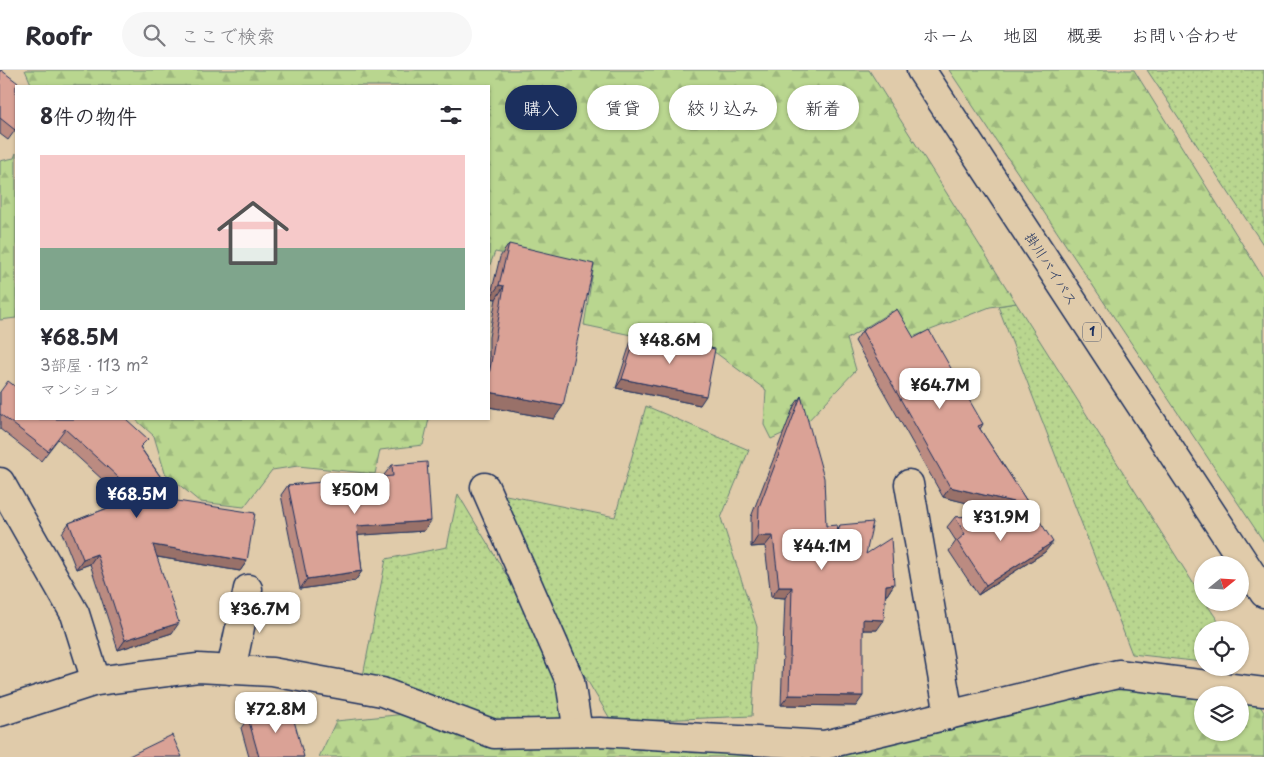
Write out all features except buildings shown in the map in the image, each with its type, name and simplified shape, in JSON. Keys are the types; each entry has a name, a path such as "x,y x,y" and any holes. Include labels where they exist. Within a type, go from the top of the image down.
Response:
{"main road":[{"name":"掛川バイパス","path":"921,70 1264,593"},
{"path":"0,482 75,614 96,681"},
{"path":"909,484 949,715"},
{"path":"485,487 570,681 578,732"},
{"path":"231,670 248,589"},
{"path":"0,712 96,681 198,668 272,672 382,692 494,734 600,732 824,745 1118,674 1264,692"}],"green space":[{"path":"25,70 869,70 1016,303 990,307 910,338 892,311 847,339 856,370 806,423 771,439 764,425 766,390 716,353 584,325 593,271 495,252 490,264 490,85 32,85"},
{"path":"949,70 1134,70 1264,279 1264,542"},
{"path":"1147,70 1264,70 1264,246"},
{"path":"15,156 15,318 0,320 0,161 14,158"},
{"path":"1016,303 1194,584 1194,611 1211,611 1218,621 1194,621 1194,661 1132,654 998,306"},
{"path":"646,406 749,450 721,518 757,627 752,716 612,722 489,515 506,495 615,517"},
{"path":"136,420 429,420 423,445 380,450 375,474 298,466 272,470 244,507 200,502 165,473 154,436"},
{"path":"458,494 600,732 494,734 363,676 386,559 447,547"},
{"path":"1119,680 1194,694 1194,741 1249,741 1249,699 1256,700 1264,712 1264,757 319,757 336,721 416,713 488,737 824,745"}]}
